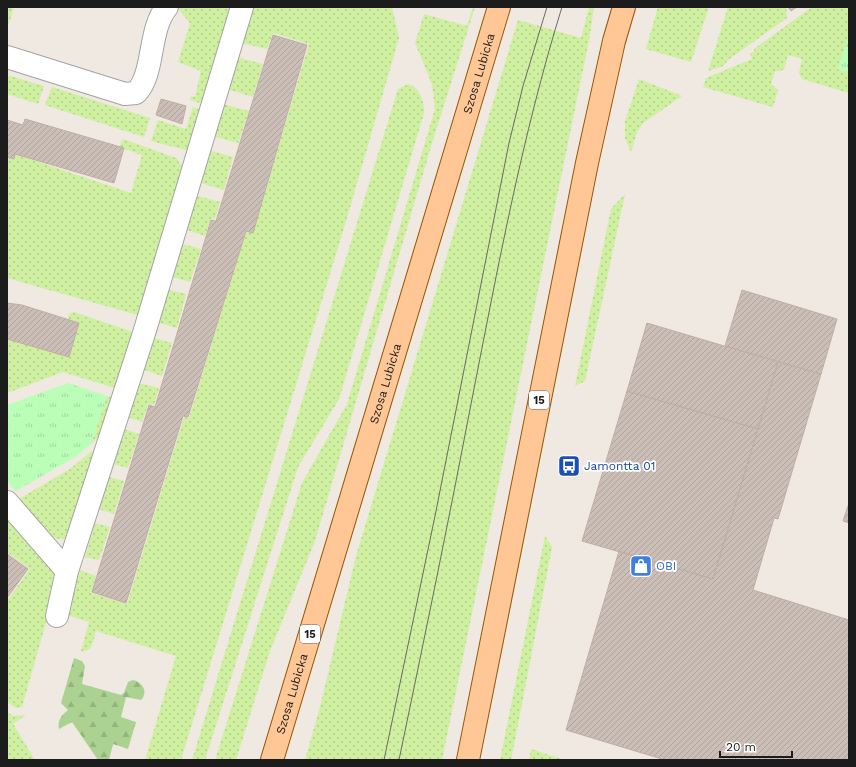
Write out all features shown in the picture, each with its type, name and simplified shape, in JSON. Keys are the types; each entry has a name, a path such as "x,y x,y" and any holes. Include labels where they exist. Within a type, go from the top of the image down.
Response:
{"main road":[{"name":"Szosa Lubicka","path":"272,760 499,7"},
{"name":"15","path":"468,760 585,171 614,41 624,7"}],"street":[{"path":"7,57 125,94 136,93 144,82 157,26 167,7"},
{"path":"57,616 67,571 147,326 242,7"},
{"path":"7,502 67,571"}],"green space":[{"path":"7,7 14,7 7,29"},
{"path":"177,7 233,7 204,104 190,100 191,96 195,97 201,71 178,62 190,23"},
{"path":"251,7 392,7 399,38 344,228 181,760 145,760 176,656 96,631 90,648 85,651 81,651 89,622 67,615 80,570 96,576 91,593 127,604 184,417 189,418 246,231 253,232 309,44 273,33 267,49 241,43"},
{"path":"473,7 475,7 432,143 315,541 270,651 236,760 215,760 302,483 347,404 435,109 432,84 415,43 424,14 467,26"},
{"path":"589,7 594,7 589,40 442,760 305,760 320,707 356,556 518,20 581,38"},
{"path":"658,7 709,7 691,62 646,49"},
{"path":"728,7 786,7 787,18 728,60 723,66 708,71"},
{"path":"812,7 849,7 849,34 838,69 849,72 849,93 802,79 799,73 802,59 788,55 784,69 775,71 771,84 778,90 773,107 703,87 706,78 752,59 750,54 754,51 754,49"},
{"path":"849,34 849,72 838,69"},
{"path":"236,57 263,64 253,97 227,89"},
{"path":"7,75 44,86 38,104 7,94"},
{"path":"639,79 682,96 643,123 637,132 631,152 625,138 625,121"},
{"path":"408,84 412,85 418,91 424,113 339,399 298,467 205,760 192,760 398,89"},
{"path":"52,87 150,118 144,137 45,105"},
{"path":"223,104 249,111 238,143 213,136"},
{"path":"193,107 202,110 190,151 151,141 158,120 186,129"},
{"path":"123,139 176,158 184,169 141,316 7,278 7,157 14,159 15,154 131,193 142,155 119,147"},
{"path":"208,150 233,157 224,190 198,182"},
{"path":"625,194 585,381 575,386 611,209"},
{"path":"194,195 220,202 215,219 211,218 205,236 184,229"},
{"path":"179,243 201,249 190,282 169,276"},
{"path":"165,289 186,294 177,328 156,322"},
{"path":"74,312 130,331 134,335 118,389 63,372 7,393 7,339 69,356 79,323 67,320 70,313"},
{"path":"151,337 172,343 162,376 142,369"},
{"path":"68,383 107,396 91,444 77,456 16,491 7,481 7,405"},
{"path":"138,383 159,388 154,405 148,404 142,422 127,417"},
{"path":"107,396 115,398 105,430 91,444"},
{"path":"124,429 139,434 128,468 113,464"},
{"path":"104,441 67,539 53,537 39,526 17,500 70,469"},
{"path":"109,477 124,481 114,514 99,509"},
{"path":"7,515 54,572 51,605 22,707 16,708 7,702 7,601 30,569 7,552"},
{"path":"95,523 110,527 99,560 85,557"},
{"path":"545,536 552,547 511,760 500,760"},
{"path":"74,658 82,661 85,666 82,684 121,695 124,693 128,682 133,680 142,685 144,691 143,697 141,700 126,697 121,717 136,722 128,749 113,744 109,760 98,760 72,722 59,729 60,718 68,710 61,703"},
{"path":"7,712 13,716 26,715 13,724 35,760 7,760"},
{"path":"531,749 565,760 529,760"}],"building":[{"path":"788,7 797,7 791,11"},
{"path":"273,35 307,45 253,233 246,231 188,417 183,416 126,603 92,592 149,405 155,407 211,220 216,221"},
{"path":"161,99 186,106 182,124 156,115"},
{"path":"25,119 124,148 114,183 15,154 14,159 7,157 7,120 23,125"},
{"path":"742,290 837,319 821,374 725,346"},
{"path":"7,303 22,305 79,323 69,357 7,339"},
{"path":"647,323 778,362 758,429 627,391"},
{"name":"OBI","path":"778,362 821,374 778,519 774,518 753,590 849,620 849,760 665,760 566,730 619,551 713,579"},
{"path":"627,391 758,429 713,579 582,541"},
{"path":"849,503 849,523 843,521"},
{"path":"7,554 28,569 7,598"}],"tram line":[{"path":"384,760 435,516 509,143 523,86 547,7"},
{"path":"399,760 512,202 535,104 562,7"}],"place":[{"name":"Jamontta 01","path":"569,466"},
{"name":"OBI","path":"641,566"}]}
